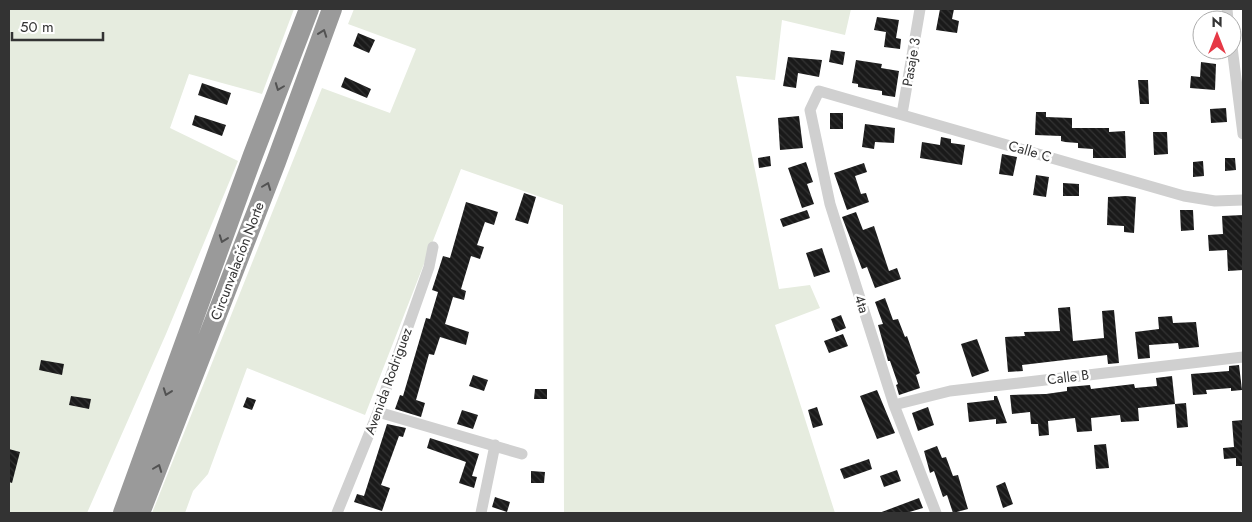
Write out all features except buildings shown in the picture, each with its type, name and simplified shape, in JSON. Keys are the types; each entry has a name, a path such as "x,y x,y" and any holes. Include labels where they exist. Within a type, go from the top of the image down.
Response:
{"highway":[{"name":"Circunvalación Norte","path":"123,513 253,155 309,9"},
{"name":"Circunvalación Norte","path":"140,513 276,162 332,9"}],"street":[{"name":"Pasaje 3","path":"902,114 920,9"},
{"path":"1234,60 1243,134"},
{"name":"Calle C","path":"819,91 1184,196 1215,201 1243,200"},
{"name":"4ta","path":"819,91 810,110 830,204 894,405 936,513"},
{"name":"Avenida Rodriguez","path":"337,513 378,412 430,267 433,247"},
{"name":"Calle B","path":"894,405 950,391 1243,356"},
{"path":"378,412 522,454"},
{"path":"481,513 495,445"}],"shaded area":[{"path":"9,9 294,9 262,94 189,74 170,128 238,161 166,334 87,513 9,513"},
{"path":"354,9 851,9 845,35 782,20 775,80 736,76 779,289 810,285 820,308 775,325 835,513 564,513 563,205 461,169 365,415 247,368 208,474 193,491 185,513 152,513 322,88 390,113 416,49 348,24"}]}
